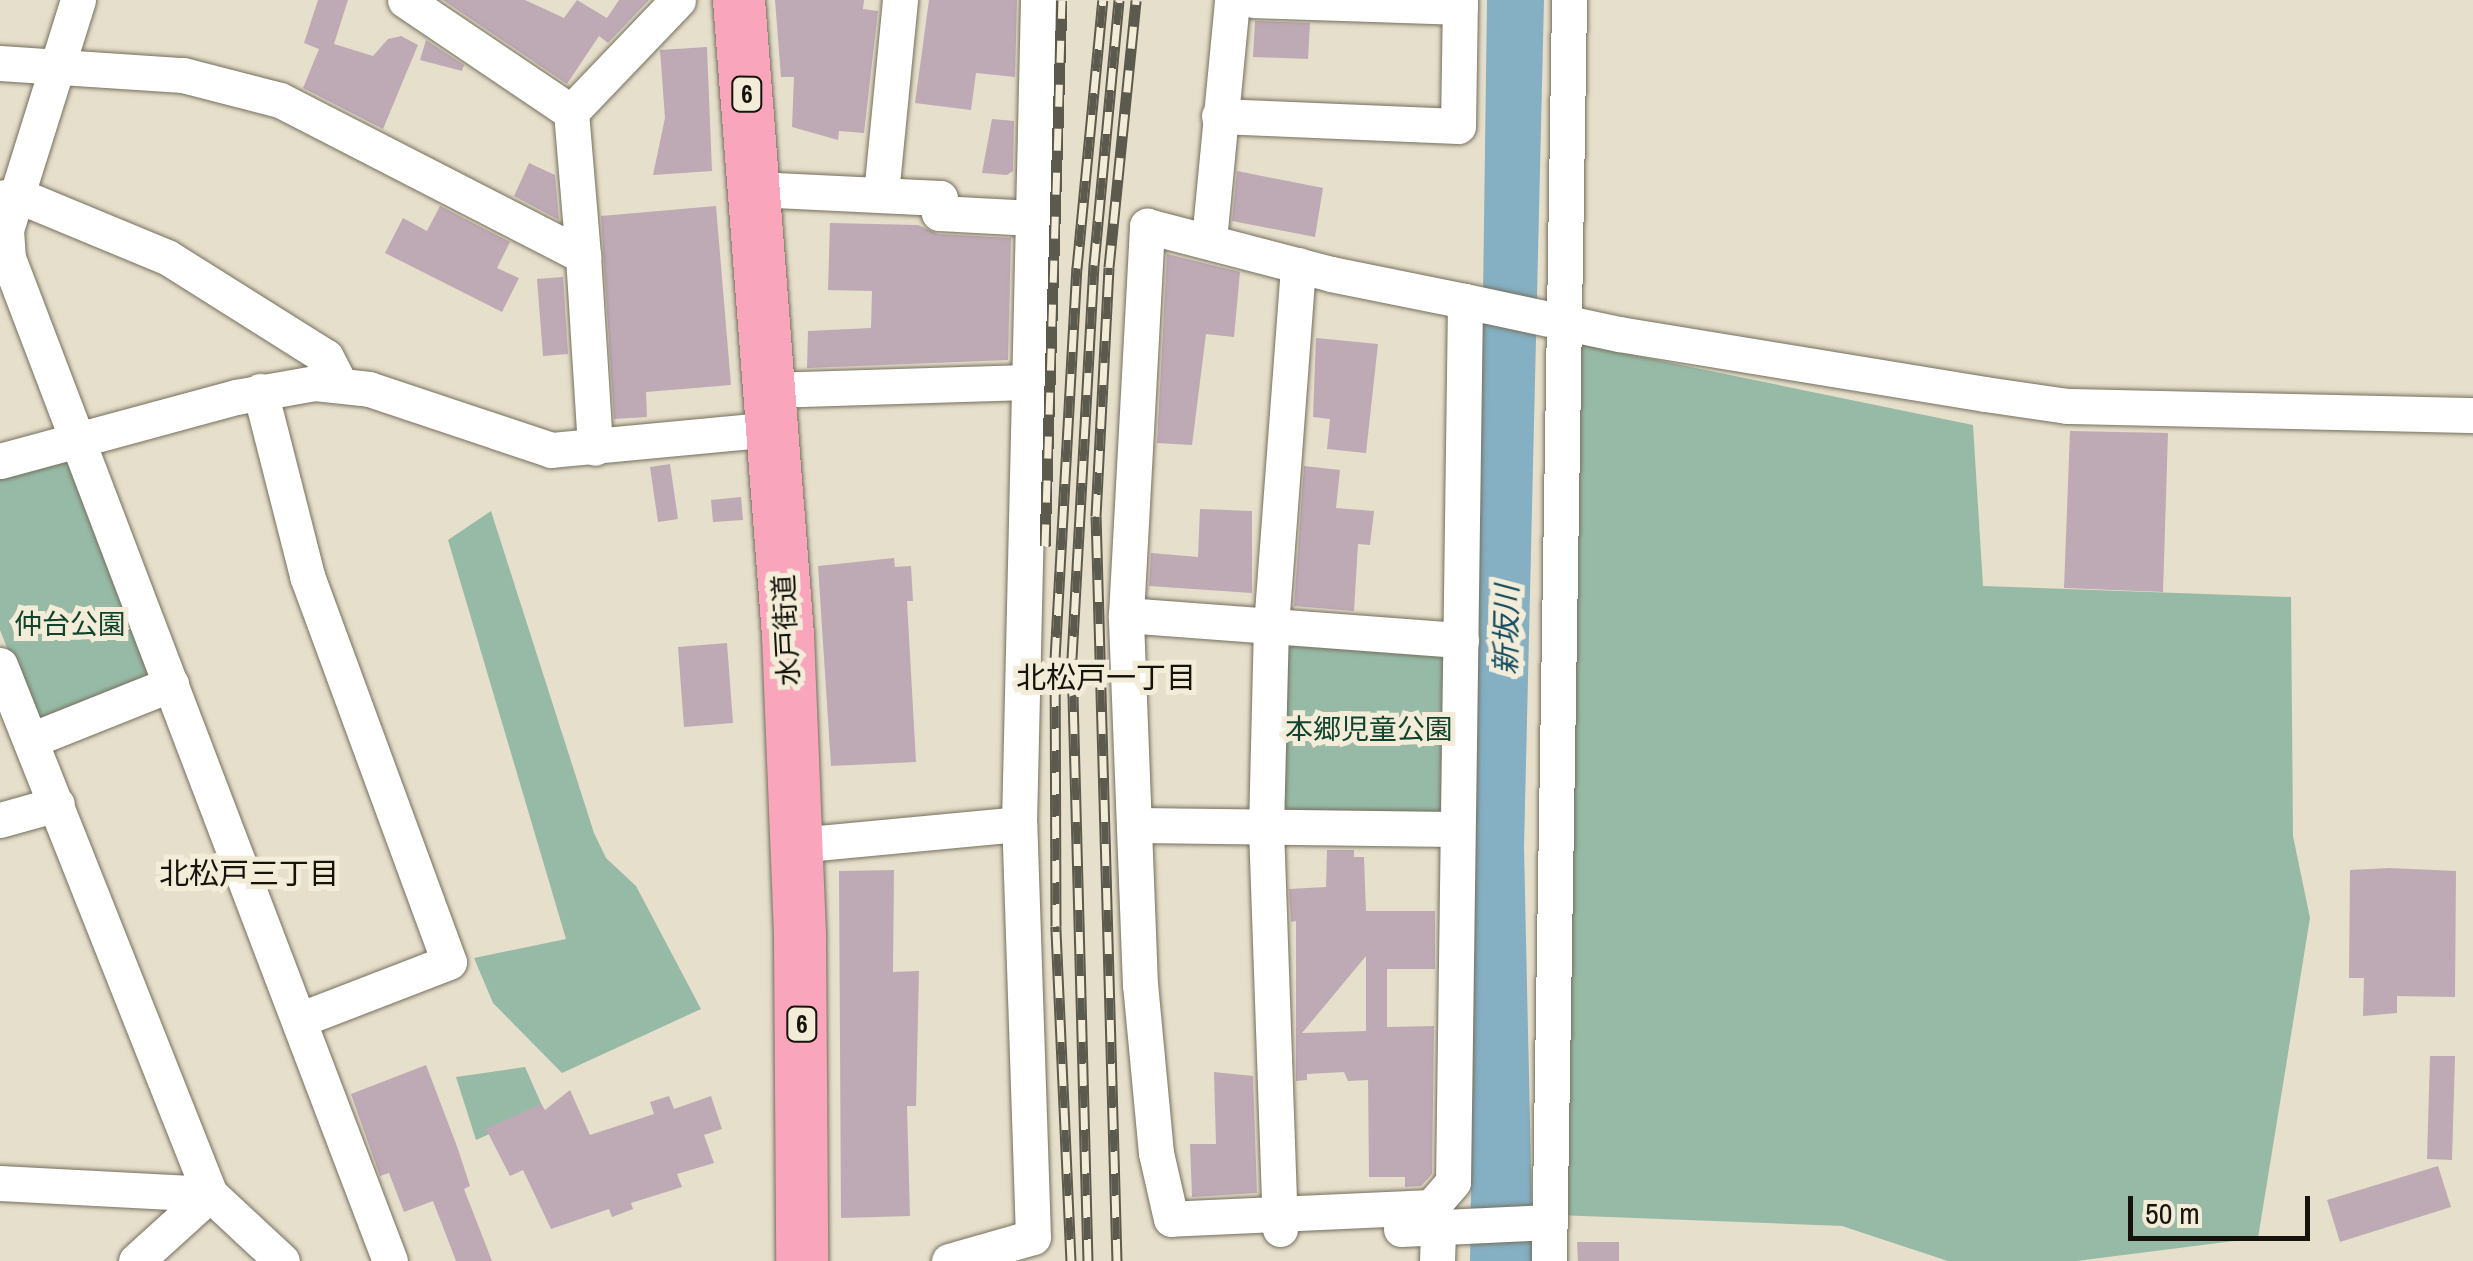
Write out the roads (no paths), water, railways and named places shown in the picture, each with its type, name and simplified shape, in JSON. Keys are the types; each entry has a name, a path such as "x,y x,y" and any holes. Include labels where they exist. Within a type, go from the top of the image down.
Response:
{"highway":[{"name":"水戸街道","path":"740,0 771,409 796,845 802,1261"}],"street":[{"path":"78,0 58,66 8,196 8,258 390,1261"},
{"path":"407,0 571,112"},
{"path":"595,448 571,112 678,0"},
{"path":"881,194 900,0"},
{"path":"949,1261 1034,1249 1019,824 1026,382 1038,0"},
{"path":"1209,240 1232,0"},
{"path":"1219,116 1458,126 1460,4 1254,0"},
{"path":"1549,1261 1544,1222 1569,0"},
{"path":"0,63 183,75 280,100 583,256"},
{"path":"755,189 940,198 939,213 1033,218"},
{"path":"8,196 167,257 326,356 340,384"},
{"path":"1465,301 1453,1182 1431,1207 1277,1210 1171,1219 1148,1084 1126,615 1147,226 1298,265 1564,322 2067,406 2473,415"},
{"path":"1298,265 1270,626 1266,828 1277,1210 1282,1232 1445,1238 1544,1222"},
{"path":"0,461 260,392 340,384 513,442 595,448 771,409 1026,382"},
{"path":"260,392 308,576 449,962 300,1019"},
{"path":"1126,615 1461,640"},
{"path":"0,665 210,1194 282,1261"},
{"path":"31,740 171,684"},
{"path":"0,820 57,804"},
{"path":"796,845 1019,824"},
{"path":"1136,826 1457,829"},
{"path":"0,1184 210,1194"},
{"path":"136,1261 210,1194"}],"water":[{"name":"新坂川","path":"1487,0 1544,0 1524,847 1533,1261 1470,1261"}],"railway":[{"path":"1045,546 1062,0"},
{"path":"1071,1261 1056,926 1055,659 1077,268 1103,0"},
{"path":"1088,1261 1072,658 1094,265 1119,0"},
{"path":"1117,1261 1096,516 1109,267 1136,0"}],"district":[{"name":"北松戸一丁目","path":"1106,677"},
{"name":"北松戸三丁目","path":"249,873"}],"park label":[{"name":"仲台公園","path":"70,624"},
{"name":"本郷児童公園","path":"1369,729"}]}
